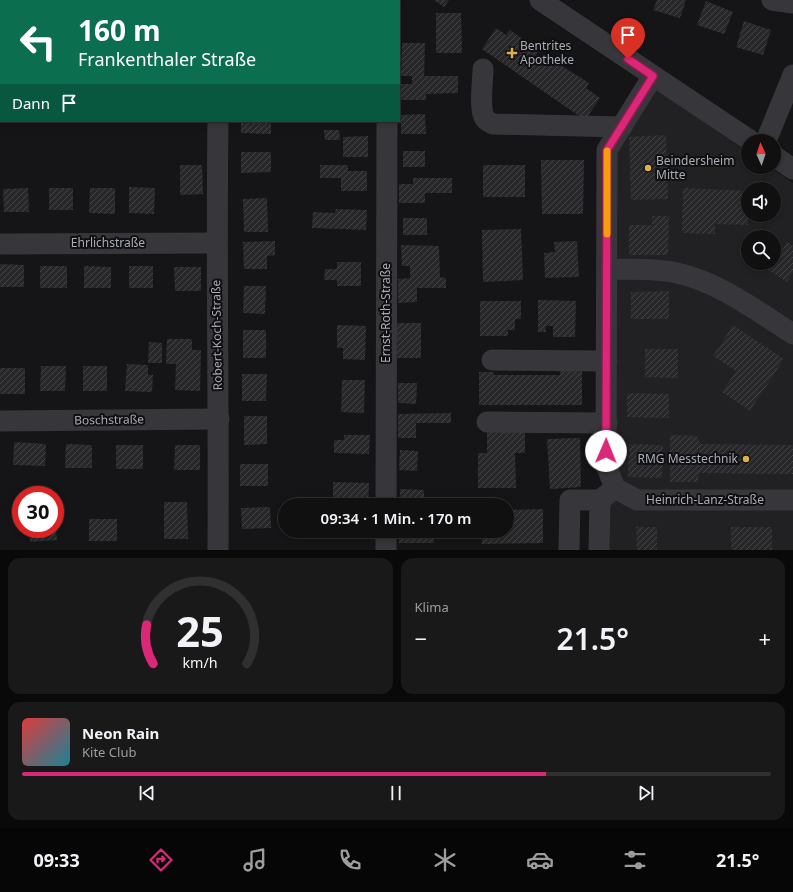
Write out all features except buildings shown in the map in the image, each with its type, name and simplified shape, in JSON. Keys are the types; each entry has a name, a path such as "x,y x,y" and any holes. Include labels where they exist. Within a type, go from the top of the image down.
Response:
{"street":[{"path":"540,0 741,134"},
{"path":"772,0 793,3"},
{"path":"483,69 483,107 484,116 488,122 494,124 622,127"},
{"path":"599,550 607,494 607,150 653,76"},
{"path":"769,134 793,76"},
{"name":"Robert-Koch-Straße","path":"218,122 216,243 219,419 218,550"},
{"name":"Ernst-Roth-Straße","path":"386,498 387,122"},
{"path":"781,161 793,169"},
{"name":"Ehrlichstraße","path":"0,244 216,243"},
{"path":"607,269 658,270 706,281 793,334"},
{"path":"492,360 607,361"},
{"name":"Boschstraße","path":"0,422 219,419"},
{"path":"487,422 607,423"},
{"path":"569,548 570,500 607,494"},
{"name":"Heinrich-Lanz-Straße","path":"607,494 637,500 793,500"},
{"path":"386,538 386,550"}],"shaded area":[{"path":"651,86 741,147 741,174 780,174 793,183 793,550 607,550 610,152"}],"slow traffic":[{"path":"607,151 607,234"}],"place":[{"name":"Bentrites Apotheke","path":"512,53"},
{"name":"Beindersheim Mitte","path":"648,168"},
{"name":"RMG Messtechnik","path":"746,459"}],"route":[{"path":"606,451 607,150 653,76 628,59"}]}
